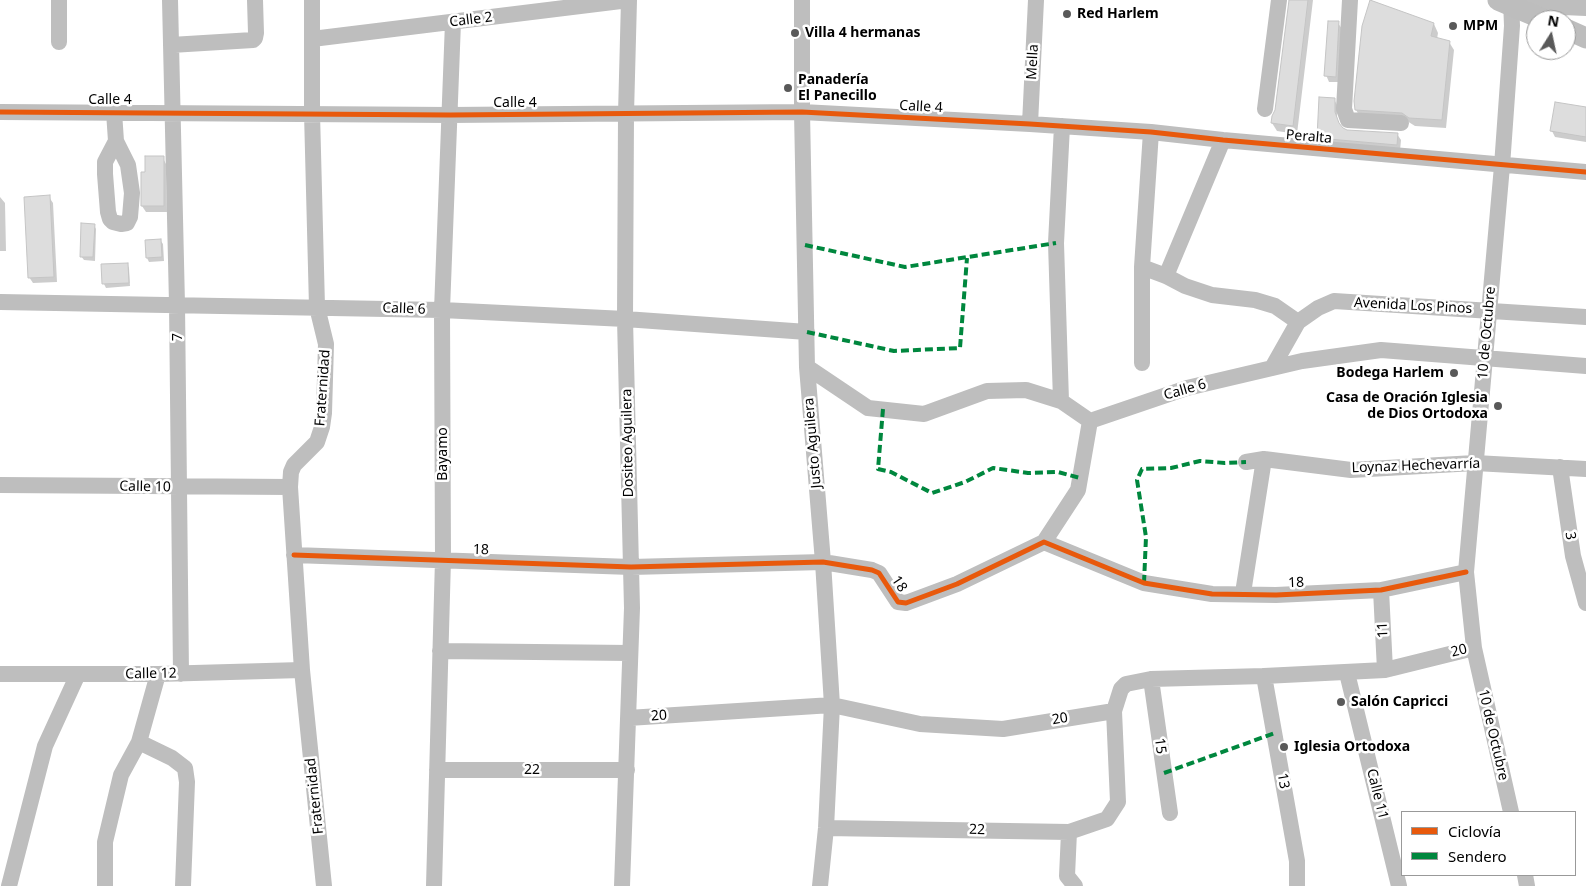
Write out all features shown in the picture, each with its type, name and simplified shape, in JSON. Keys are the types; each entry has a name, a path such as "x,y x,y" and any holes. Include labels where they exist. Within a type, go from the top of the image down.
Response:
{"main road":[{"path":"1507,2 1526,11"}],"street":[{"path":"59,0 60,42"},
{"name":"7","path":"170,0 178,304 181,674"},
{"path":"171,44 253,40 256,33 255,0"},
{"name":"Fraternidad","path":"312,0 312,113 317,307 326,344 324,412 317,442 294,465 291,472 290,487 302,670 324,886"},
{"name":"Calle 2","path":"312,39 629,0"},
{"name":"Dositeo Aguilera","path":"622,886 632,567 626,319 626,114 629,0"},
{"name":"Justo Aguilera","path":"802,0 802,112 807,367 823,562 832,705 826,828 820,886"},
{"name":"Mella","path":"1030,124 1036,0"},
{"path":"1264,109 1279,0"},
{"path":"1350,0 1344,109 1348,120 1401,123"},
{"path":"1507,2 1586,8"},
{"name":"10 de Octubre","path":"1507,2 1512,26 1502,166 1466,572 1474,648 1511,811"},
{"name":"Bayamo","path":"434,886 443,559 442,310 453,22"},
{"name":"Calle 4","path":"0,112 450,115 802,112 1030,124"},
{"path":"114,112 116,141"},
{"name":"Peralta","path":"1030,124 1151,132 1502,166 1586,172"},
{"path":"1061,401 1056,243 1062,126"},
{"path":"1142,363 1142,267 1151,132"},
{"path":"1166,276 1223,140"},
{"path":"1142,267 1166,276 1184,286 1212,295 1255,300 1275,306 1298,322"},
{"name":"Avenida Los Pinos","path":"1272,368 1298,322 1318,308 1334,301 1586,317"},
{"name":"Calle 6","path":"0,302 442,310 626,319 807,332"},
{"name":"Calle 6","path":"1090,421 1187,388 1302,361 1381,350 1586,366"},
{"path":"807,367 868,408 924,414 987,392 1026,390 1061,401 1090,421 1078,490 1044,542"},
{"path":"1243,594 1264,459"},
{"name":"Loynaz Hechevarría","path":"1246,462 1264,459 1351,470 1475,463 1586,469"},
{"name":"3","path":"1560,468 1573,556 1583,586 1586,603"},
{"name":"Calle 10","path":"0,485 290,487"},
{"name":"18","path":"294,555 632,567 823,562 872,570 879,573 898,602 906,603 957,584 1044,542 1144,583 1212,594 1276,595 1381,590 1466,572"},
{"name":"11","path":"1381,590 1385,670"},
{"name":"20","path":"628,718 832,705 920,724 1003,729 1114,711 1121,689 1126,684 1152,679 1385,670 1474,648"},
{"path":"440,651 630,653"},
{"name":"Calle 12","path":"0,674 181,674 302,670"},
{"name":"Calle 11","path":"1347,672 1399,886"},
{"path":"9,886 45,746 78,674"},
{"path":"105,886 105,842 118,784 121,775 140,742 158,674"},
{"name":"13","path":"1264,676 1297,860 1297,886"},
{"name":"15","path":"1152,679 1170,813"},
{"name":"22","path":"826,828 1069,832 1107,819 1118,802 1114,711"},
{"path":"140,742 172,758 185,768 187,782 183,886"},
{"name":"22","path":"438,770 626,770"},
{"path":"1069,832 1068,876 1075,886"}],"building":[{"path":"1289,0 1308,0 1293,126 1271,123 1275,110"},
{"path":"1370,0 1434,23 1431,36 1450,41 1442,120 1409,118 1402,113 1355,110 1354,101 1362,26"},
{"path":"1328,21 1339,21 1336,77 1324,76"},
{"path":"1319,97 1335,98 1335,112 1343,128 1347,130 1398,133 1397,145 1317,138"},
{"path":"1555,102 1586,107 1586,137 1550,131"},
{"path":"145,156 164,156 164,206 141,206 141,172 145,172"},
{"path":"50,195 54,277 28,278 24,197"},
{"path":"81,223 95,224 93,257 80,257"},
{"path":"161,239 162,257 146,258 145,240"},
{"path":"128,263 129,283 102,284 101,264"}],"marked path":[{"path":"805,245 905,267 1056,243"},
{"path":"807,332 894,351 960,348 967,258"},
{"path":"883,409 878,469 891,472 932,493 965,482 993,468 1028,473 1058,472 1080,478"},
{"path":"1144,583 1146,537 1137,480 1142,469 1171,468 1200,461 1246,462"},
{"path":"1164,773 1275,733"}],"cycle path":[{"path":"0,112 450,115 802,112 1151,132 1586,172"},
{"path":"294,555 631,567 823,562 872,570 879,573 898,602 906,603 957,584 1044,542 1144,583 1212,594 1276,595 1381,590 1466,572"}],"place":[{"name":"Red Harlem","path":"1067,14"},
{"name":"MPM","path":"1453,26"},
{"name":"Villa 4 hermanas","path":"795,33"},
{"name":"Panadería El Panecillo","path":"788,88"},
{"name":"Bodega Harlem","path":"1454,373"},
{"name":"Casa de Oración Iglesia de Dios Ortodoxa","path":"1498,406"},
{"name":"Salón Capricci","path":"1341,702"},
{"name":"Iglesia Ortodoxa","path":"1284,747"}]}
